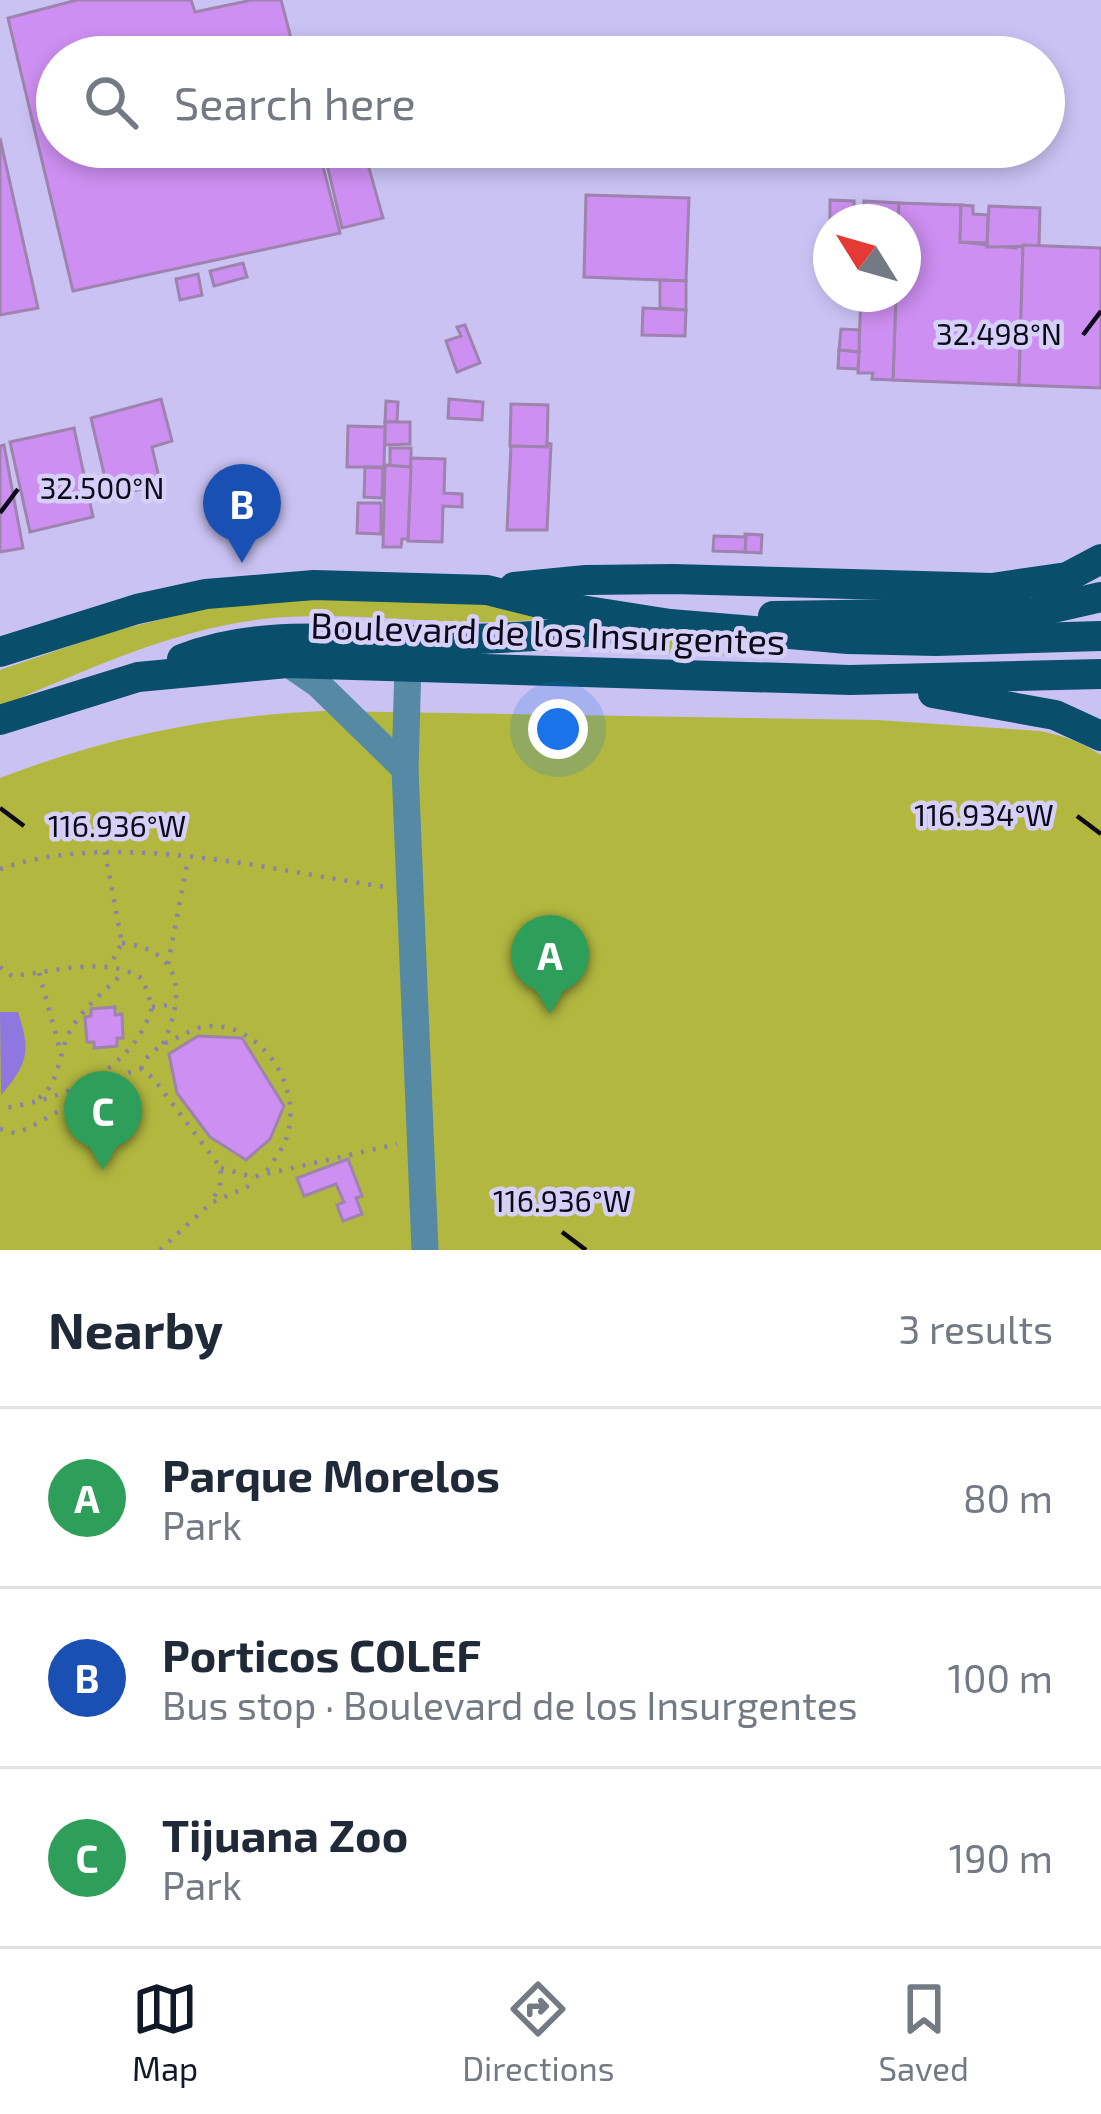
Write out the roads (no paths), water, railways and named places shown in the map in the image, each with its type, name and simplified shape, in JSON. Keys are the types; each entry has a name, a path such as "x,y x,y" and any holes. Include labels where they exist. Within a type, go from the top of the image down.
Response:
{"main road":[{"path":"487,590 629,580 992,588 1049,582 1082,572 1101,559"},
{"name":"Boulevard de los Insurgentes","path":"0,652 137,609 206,594 314,585 487,590 670,624 848,639 1101,636"},
{"path":"138,676 192,655 281,639 559,636 728,617 1035,612 1101,597"},
{"path":"543,604 567,616 559,636"},
{"name":"Boulevard de los Insurgentes","path":"0,720 138,676 287,663 850,680 1101,674"},
{"path":"850,680 1055,715 1101,736"}],"lane":[{"path":"287,663 337,702 405,769"},
{"path":"408,665 405,769 425,1250"}],"place":[{"name":"Porticos COLEF","path":"242,563"},
{"name":"Parque Morelos","path":"550,1014"},
{"name":"Tijuana Zoo","path":"103,1170"}]}
